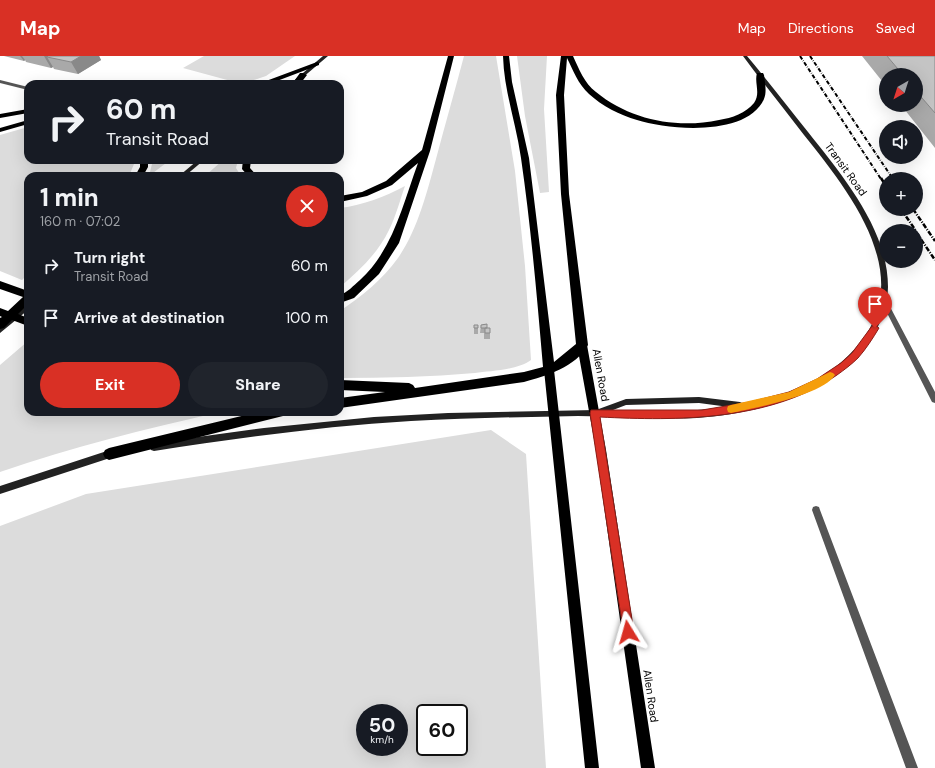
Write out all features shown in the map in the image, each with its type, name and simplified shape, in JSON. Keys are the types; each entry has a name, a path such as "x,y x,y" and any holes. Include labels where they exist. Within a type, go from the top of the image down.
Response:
{"highway":[{"path":"344,297 350,295 375,272 394,243 426,151 451,56"},
{"path":"506,56 510,92 524,156 549,370"},
{"name":"Allen Road","path":"564,56 560,95 565,194 582,345"},
{"path":"570,56 587,88 601,100 616,109 636,117 681,126 702,126 721,123 744,115 754,108 759,101 762,89 760,75"},
{"path":"273,80 317,64"},
{"path":"299,80 303,75"},
{"path":"0,116 24,112"},
{"path":"0,130 24,123"},
{"path":"344,198 364,194 389,184 426,151"},
{"path":"0,284 24,293"},
{"path":"0,325 24,302"},
{"path":"0,312 24,321"},
{"path":"344,402 515,379 549,370 572,356 582,345"},
{"path":"344,385 439,389"},
{"path":"109,454 263,416"}],"main road":[{"name":"Allen Road","path":"582,345 595,413 648,768"},
{"path":"549,370 592,768"}],"street":[{"path":"297,80 326,56"},
{"name":"Transit Road","path":"0,490 109,454 308,426 436,417 553,413 627,415 702,414 750,406 791,396 820,382 855,356 875,328 884,301 885,288 883,265 876,242 865,215 834,168 745,56"},
{"path":"0,82 24,88"},
{"path":"187,172 196,164"},
{"path":"884,301 935,400"},
{"path":"0,330 24,309"},
{"name":"Transit Road","path":"595,413 626,402 699,400 750,406"},
{"path":"816,510 912,768"}],"shaded area":[{"path":"204,56 295,56 266,76 254,80 227,80 183,68"},
{"path":"464,56 496,56 515,171 525,266 531,360 519,366 496,371 408,377 344,378 344,308 364,293 398,258 411,235 425,197"},
{"path":"517,56 547,56 544,109 549,192 540,193 525,116"},
{"path":"24,128 24,164 134,164 131,172 24,172 24,278 22,280 0,271 0,135"},
{"path":"152,164 165,164 154,172 150,172"},
{"path":"218,164 237,164 236,168 238,172 210,172"},
{"path":"405,186 394,219 385,238 368,261 344,284 344,207 374,200"},
{"path":"24,344 24,416 203,416 54,454 0,472 0,365"},
{"path":"491,430 526,454 546,768 0,768 0,526 86,494"}],"building":[{"path":"81,56 71,62 47,57"},
{"path":"887,56 935,56 935,113 923,99 923,68 897,68"},
{"path":"487,324 487,328 481,328 481,325"},
{"path":"474,325 478,325 478,328 474,328"},
{"path":"485,328 490,328 490,333 485,333"}],"railway":[{"path":"800,56 879,176"},
{"path":"810,56 888,172"},
{"path":"906,216 911,224"},
{"path":"918,216 935,241"},
{"path":"923,242 935,260"}],"slow traffic":[{"path":"731,409 791,396 820,382 830,375"}],"route":[{"path":"628,632 595,413 627,415 702,414 750,406 791,396 820,382 844,365 855,356 875,328"}]}
